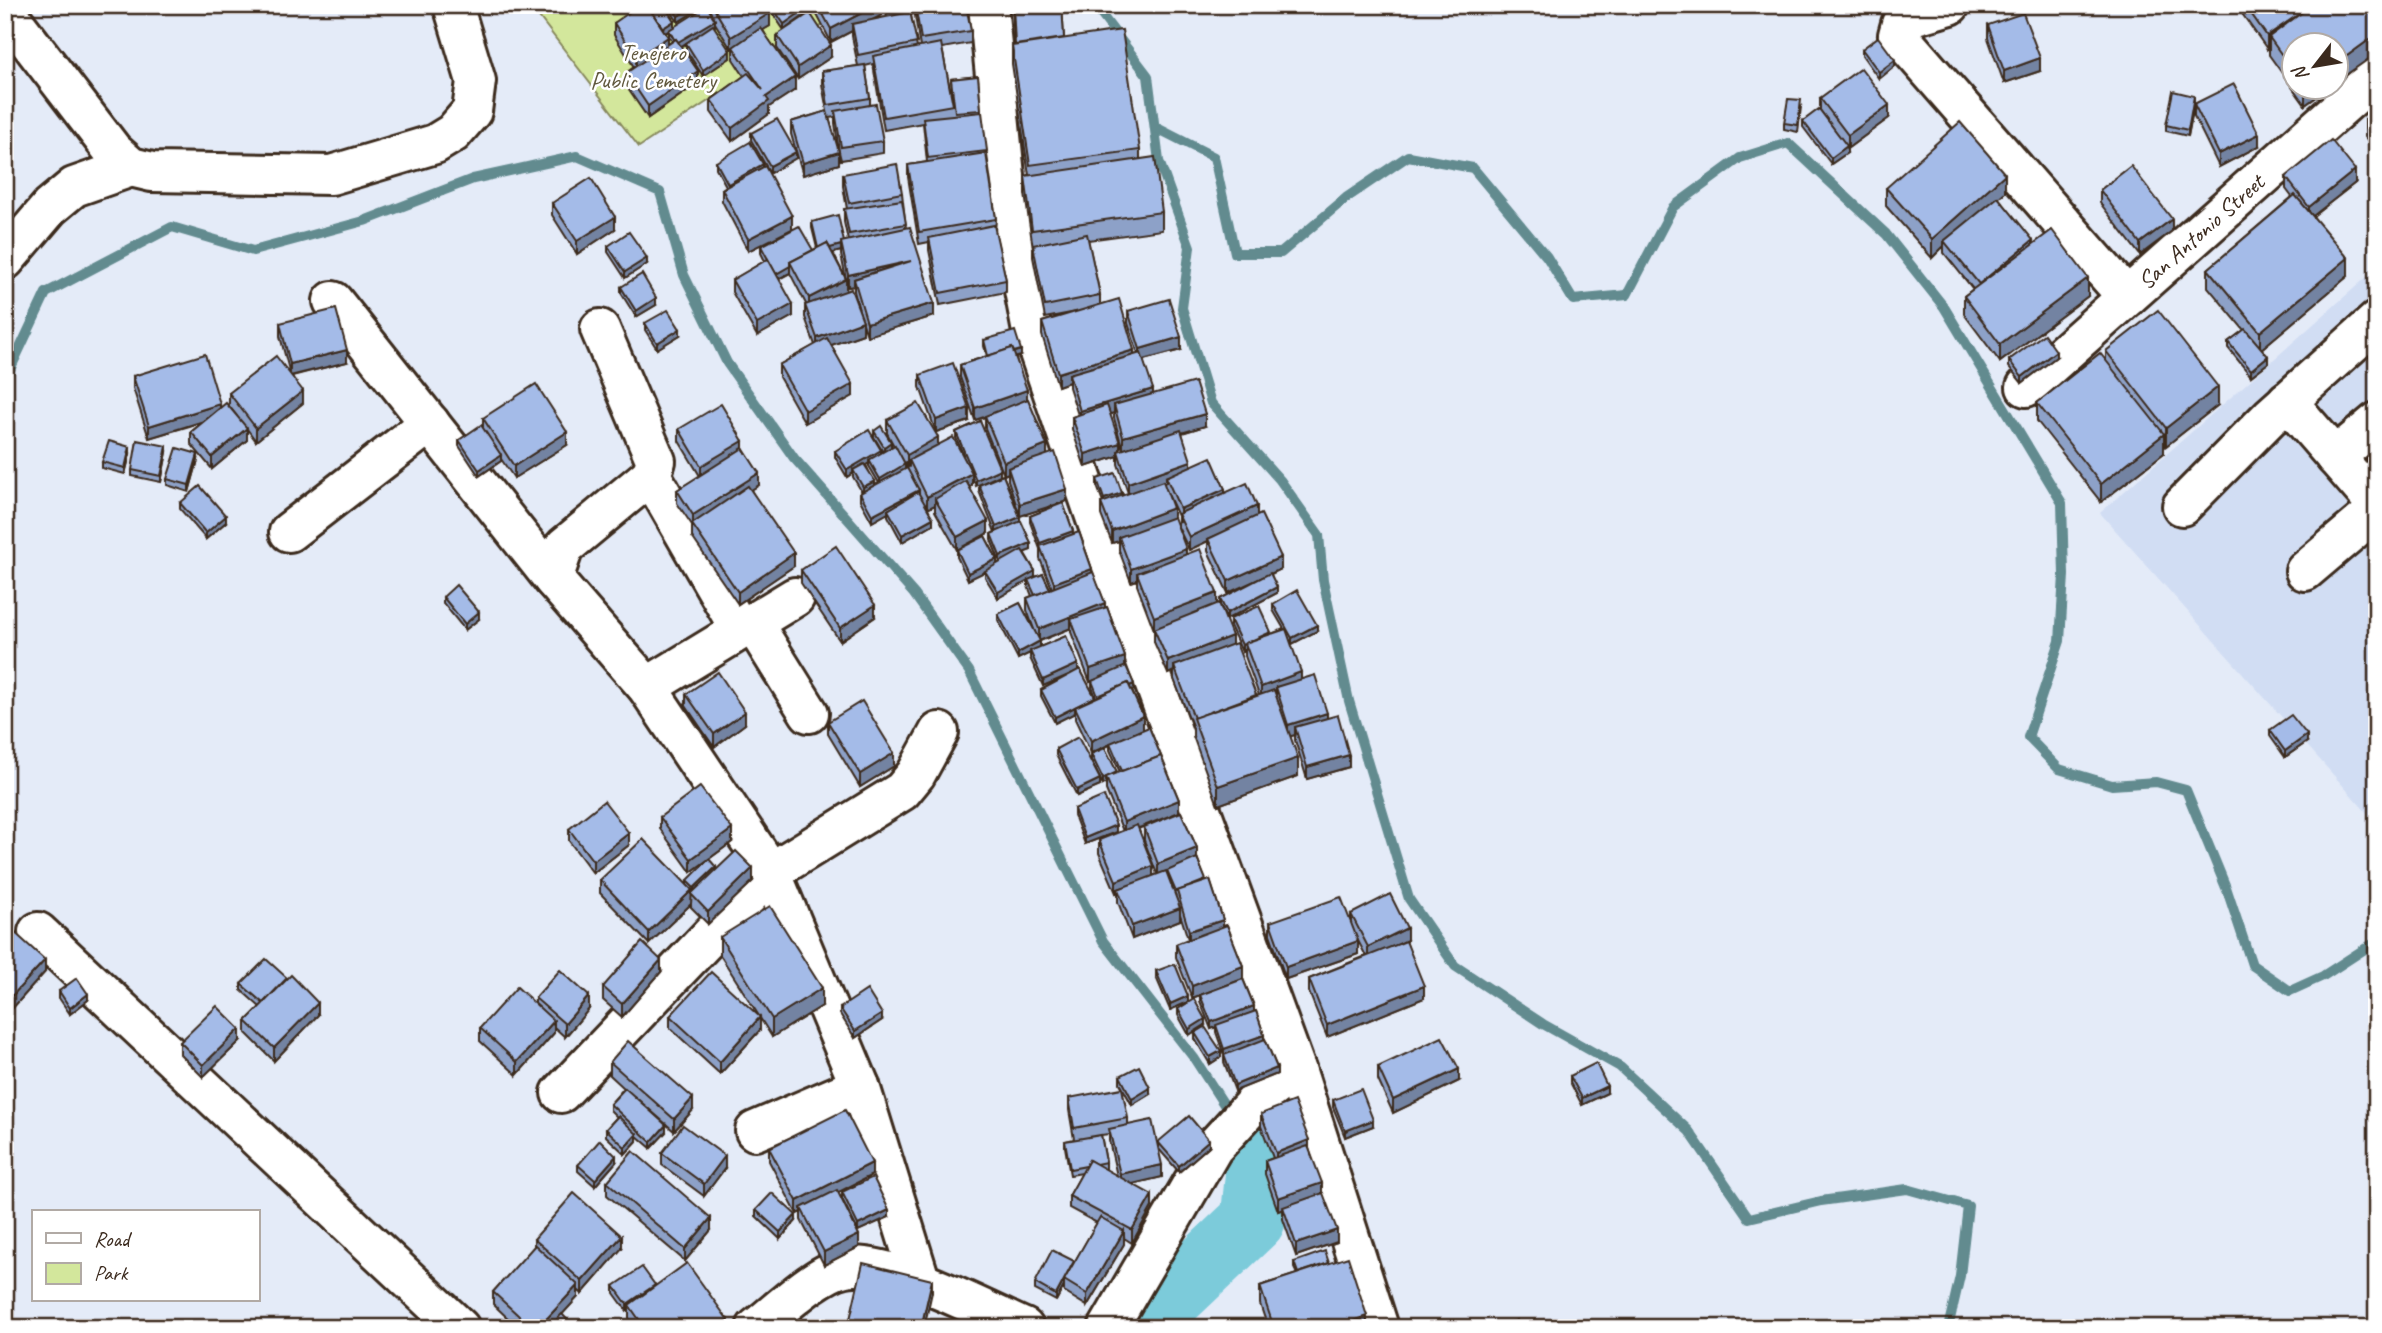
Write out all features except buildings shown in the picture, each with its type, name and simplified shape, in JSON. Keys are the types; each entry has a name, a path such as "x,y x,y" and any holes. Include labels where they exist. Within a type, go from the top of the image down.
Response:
{"street":[{"path":"5,10 113,150 131,167 152,172 331,175 435,144 453,133 472,111 476,81 453,5"},
{"path":"988,5 1008,206 1032,332 1122,595 1296,1069 1379,1328"},
{"path":"1950,5 1912,16 1901,24 1898,35 2127,297"},
{"name":"San Antonio Street","path":"2026,387 2377,75"},
{"path":"5,260 50,207 74,187 131,167"},
{"path":"333,301 553,579 647,687 771,872 860,1086 920,1283"},
{"path":"2182,506 2287,401 2377,321"},
{"path":"553,579 564,547 651,475 656,461 600,329"},
{"path":"2287,401 2377,508 2305,571"},
{"path":"2336,457 2377,422"},
{"path":"289,532 430,424"},
{"path":"651,475 747,626 809,713"},
{"path":"647,687 795,597"},
{"path":"561,1093 771,872 902,791 916,774 939,732"},
{"path":"38,932 460,1328"},
{"path":"1108,1328 1213,1148 1259,1098 1296,1069"},
{"path":"755,1131 860,1086"},
{"path":"756,1328 823,1277 844,1267 863,1266 920,1283 1024,1328"}],"shaded area":[{"path":"2377,268 2377,824 2100,513"}],"green space":[{"name":"Tenejero Public Cemetery","path":"530,5 853,5 639,147"}],"waterway":[{"path":"1094,5 1148,76 1159,161 1190,247 1182,308 1211,403 1280,480 1319,535 1323,580 1349,701 1409,899 1455,966 1543,1024 1620,1067 1689,1131 1749,1218 1821,1201 1907,1189 1968,1206 1960,1276 1948,1328"},
{"path":"1155,127 1214,157 1235,253 1281,253 1346,198 1408,156 1473,168 1547,257 1573,300 1627,295 1673,207 1740,158 1788,143 1886,234 1944,307 2062,503 2064,575 2060,641 2028,737 2059,769 2112,785 2156,782 2186,790 2227,890 2252,965 2290,991 2323,976 2377,941"},
{"path":"5,380 46,293 172,227 253,251 364,221 473,179 577,156 660,192 684,275 727,363 794,458 914,594 969,671 1103,941 1194,1058 1232,1117"},
{"path":"1240,1130 1259,1160"},
{"path":"1139,1328 1253,1220 1259,1160"}]}
